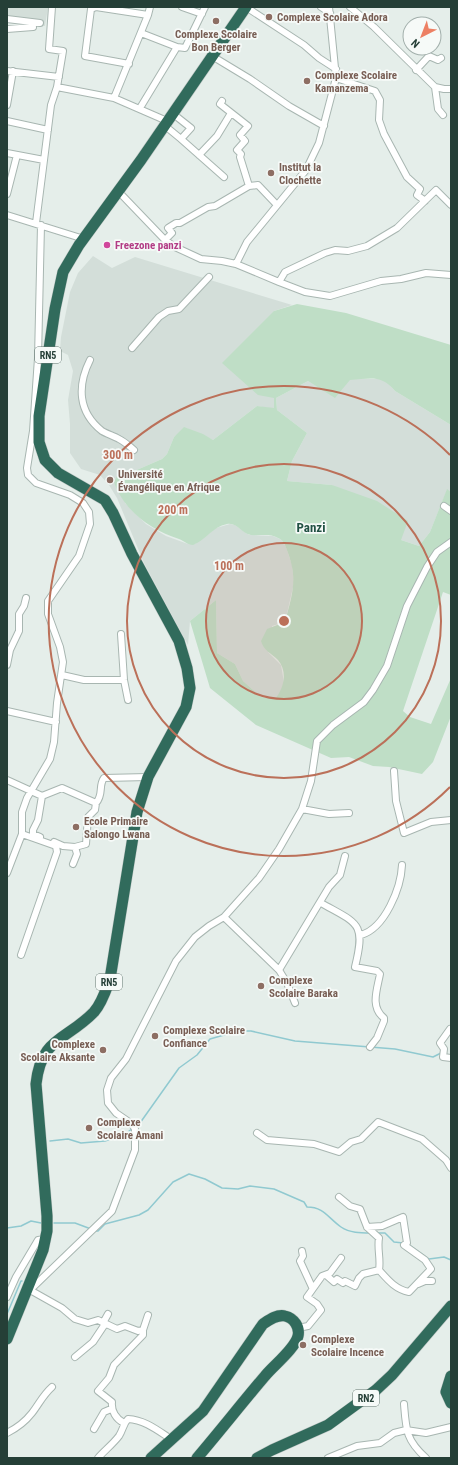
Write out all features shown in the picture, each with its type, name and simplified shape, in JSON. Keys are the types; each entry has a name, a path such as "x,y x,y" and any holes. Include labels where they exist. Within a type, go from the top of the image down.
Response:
{"highway":[{"name":"RN5","path":"7,1339 43,1250 45,1238 47,1216 38,1118 36,1084 37,1069 41,1059 57,1039 74,1030 95,1011 102,1000 110,979 137,812 148,777 186,707 190,688 186,659 180,641 132,554 113,513 105,500 78,483 65,478 51,468 45,460 39,442 39,416 55,309 63,272 84,239 246,7"},
{"name":"RN2","path":"257,1458 273,1453 328,1425 376,1390 392,1374 451,1306"},
{"path":"151,1458 203,1410 263,1324 282,1315 290,1317 298,1328 298,1336 294,1344 265,1376 197,1458"},
{"path":"450,1400 447,1386 451,1376"}],"street":[{"path":"7,872 22,834 22,812 26,798 50,759 54,742 56,703 62,675 63,662 60,647 48,614 48,601 79,556 88,532 90,518 87,508 83,503 70,496 36,483 28,475 27,468 33,431 38,358 39,224 44,160 51,105 57,87 63,51 49,49 52,7"},
{"path":"129,64 85,56 91,9 96,7 148,15"},
{"path":"114,98 129,64 150,7"},
{"path":"182,7 191,8 202,14"},
{"path":"141,33 177,48 185,48 205,7"},
{"path":"246,7 304,45 319,58 336,68"},
{"path":"236,264 247,242 306,170 319,143 336,78 329,10 321,7"},
{"path":"350,7 374,27 434,87 444,90 451,89"},
{"path":"33,27 10,29 10,19 40,23"},
{"path":"140,108 177,48"},
{"path":"212,56 250,79 289,106 324,126"},
{"path":"416,70 429,56 438,60 441,58"},
{"path":"7,105 10,71 58,78"},
{"path":"336,78 375,91 380,100 379,120 384,134 407,177 420,189 417,195 425,201"},
{"path":"57,87 114,98 191,128 181,139"},
{"path":"434,87 438,109 443,115"},
{"path":"222,101 220,104 248,126 240,135 245,141 237,150 241,154 240,157 248,186"},
{"path":"199,156 217,136 231,113"},
{"path":"168,120 181,139 224,177"},
{"path":"7,121 48,130"},
{"path":"7,153 44,160"},
{"path":"7,194 17,155"},
{"path":"165,240 172,233 168,228 176,222 180,223 208,207 215,206 248,186 258,185 278,205"},
{"path":"279,282 285,272 325,253 334,250 348,251 367,246 397,228 436,190 451,205"},
{"path":"118,191 165,240 201,259 222,260 236,264 305,292 330,296 381,281 401,280 426,273 451,275"},
{"path":"7,215 84,239"},
{"path":"132,348 159,317 168,311 179,309 209,277"},
{"path":"90,360 81,388 81,397 86,414 102,431 120,439 134,450"},
{"path":"444,506 451,511"},
{"path":"143,1330 138,1331 124,1326 117,1329 98,1320 88,1323 75,1319 62,1308 26,1293 89,1235 112,1211 135,1150 133,1126 116,1112 108,1102 108,1084 130,1053 176,961 195,937 224,917 267,866 298,820 311,781 317,741 332,725 364,702 373,690 387,666 407,606 427,567 437,552 451,542"},
{"path":"7,665 10,650 19,631 19,614 24,606 26,598"},
{"path":"120,634 124,680 128,700"},
{"path":"62,675 84,680 124,680"},
{"path":"7,711 56,722"},
{"path":"394,771 396,801 404,833 431,822 451,820"},
{"path":"42,796 38,820 33,830 33,834 63,846 75,847 86,844 88,817 95,810 96,803 101,797 101,782 104,778 148,777"},
{"path":"7,780 42,796 62,788 96,803"},
{"path":"302,809 329,814 349,813"},
{"path":"21,955 57,852 56,846 22,834"},
{"path":"72,864 77,854 75,847"},
{"path":"279,970 330,887 340,875 345,856"},
{"path":"361,935 372,929 383,918 402,880 402,865"},
{"path":"321,903 350,920 358,928 361,935 355,967 377,971 380,974 375,1004 377,1013 384,1018 384,1021 377,1038 370,1047"},
{"path":"224,917 279,970 287,982 295,1003"},
{"path":"450,1029 440,1043 444,1049 443,1057 451,1058"},
{"path":"257,1133 267,1140 314,1144 339,1152 351,1142 361,1140 378,1122 422,1139 446,1160 451,1168"},
{"path":"340,1197 350,1206 360,1209 367,1227 379,1238 377,1252 380,1263 378,1270"},
{"path":"367,1227 382,1226 403,1217 407,1243 404,1245 425,1260 431,1269 409,1292 402,1290 391,1283 378,1270"},
{"path":"7,1297 16,1277 38,1240 45,1238"},
{"path":"302,1252 303,1256 300,1261 312,1287"},
{"path":"298,1328 308,1326 321,1310 317,1304 307,1297 312,1287 322,1276 330,1273 341,1258"},
{"path":"326,1274 334,1282 337,1279 343,1283 345,1281 355,1286 363,1274 378,1270"},
{"path":"418,1284 425,1281 432,1281"},
{"path":"75,1357 93,1342 108,1314"},
{"path":"124,1423 111,1409 112,1402 98,1391 108,1378 114,1365 143,1335 143,1330 148,1315"},
{"path":"7,1433 18,1427 27,1418 42,1396 52,1387"},
{"path":"404,1404 406,1430 411,1443 426,1458"},
{"path":"94,1429 104,1412 111,1409"},
{"path":"98,1458 119,1436 123,1429 124,1423 128,1419 138,1420 152,1426 171,1439"},
{"path":"328,1458 357,1446 380,1443 394,1433 406,1430 426,1433 451,1427"}],"shaded area":[{"path":"7,7 48,7 45,26 7,22"},
{"name":"Université Évangélique en Afrique","path":"93,256 112,268 135,257 292,305 274,311 274,409 257,406 213,440 186,428 174,437 167,454 162,459 132,472 125,472 125,503 146,524 166,536 188,544 195,544 216,528 230,524 235,525 249,535 273,536 282,540 292,565 294,583 285,622 272,626 268,652 281,665 284,683 281,692 275,699 261,697 243,681 235,664 217,653 216,600 190,621 188,645 144,563 117,498 109,485 100,475 81,469 70,453 68,400 73,371 68,355 60,351 61,337 70,292 78,273"},
{"path":"350,379 381,379 388,383 395,391 451,425 451,492 447,490 430,532 419,546 401,540 332,485 287,481 292,461 307,433 277,410 276,398 308,381 335,397"}],"green space":[{"path":"297,304 346,313 451,345 451,425 395,391 385,382 375,379 350,380 335,398 308,381 276,398 277,410 307,433 292,461 287,481 332,485 377,501 408,521 401,540 419,546 430,532 447,489 451,492 451,595 443,592 403,711 410,717 431,724 451,678 451,716 433,762 422,774 389,767 373,766 349,757 331,758 256,725 210,688 190,621 216,600 217,653 235,664 243,681 261,697 275,699 281,690 284,675 281,665 278,660 266,650 261,641 267,629 285,622 290,604 293,588 293,571 286,546 282,540 275,536 251,535 231,524 217,528 198,543 193,545 189,544 158,530 140,518 124,502 114,482 118,474 132,472 162,459 167,454 174,437 184,427 203,434 213,440 257,406 274,408 274,398 258,395 222,363 274,311"}],"waterway":[{"path":"136,1126 140,1123 179,1068 197,1055 210,1039 238,1031 251,1031 295,1041 395,1049 433,1057 441,1053"},
{"path":"50,1141 68,1139 81,1143 105,1141 124,1135 133,1128"},
{"path":"94,1231 98,1231 105,1224 139,1215 148,1210 173,1182 189,1174 205,1179 222,1188 238,1189 250,1186 274,1189 304,1202 307,1207 313,1207 322,1211 344,1229 355,1232 371,1233"},
{"path":"7,1228 21,1226 31,1221 41,1223"},
{"path":"54,1223 75,1223 91,1229"},
{"path":"377,1233 385,1233 394,1242 403,1243"},
{"path":"408,1244 429,1259 444,1257 451,1260"},
{"path":"7,1314 22,1281"}],"place":[{"name":"Complexe Scolaire Adora","path":"269,17"},
{"name":"Complexe Scolaire Bon Berger","path":"216,21"},
{"name":"Complexe Scolaire Kamanzema","path":"307,81"},
{"name":"Institut la Clochette","path":"271,173"},
{"name":"Freezone panzi","path":"107,245"},
{"name":"Université Évangélique en Afrique","path":"110,480"},
{"name":"Ecole Primaire Salongo Lwana","path":"76,827"},
{"name":"Complexe Scolaire Baraka","path":"261,986"},
{"name":"Complexe Scolaire Confiance","path":"155,1036"},
{"name":"Complexe Scolaire Aksante","path":"103,1050"},
{"name":"Complexe Scolaire Amani","path":"89,1128"},
{"name":"Complexe Scolaire Incence","path":"303,1345"}],"district":[{"name":"Panzi","path":"311,527"}]}
